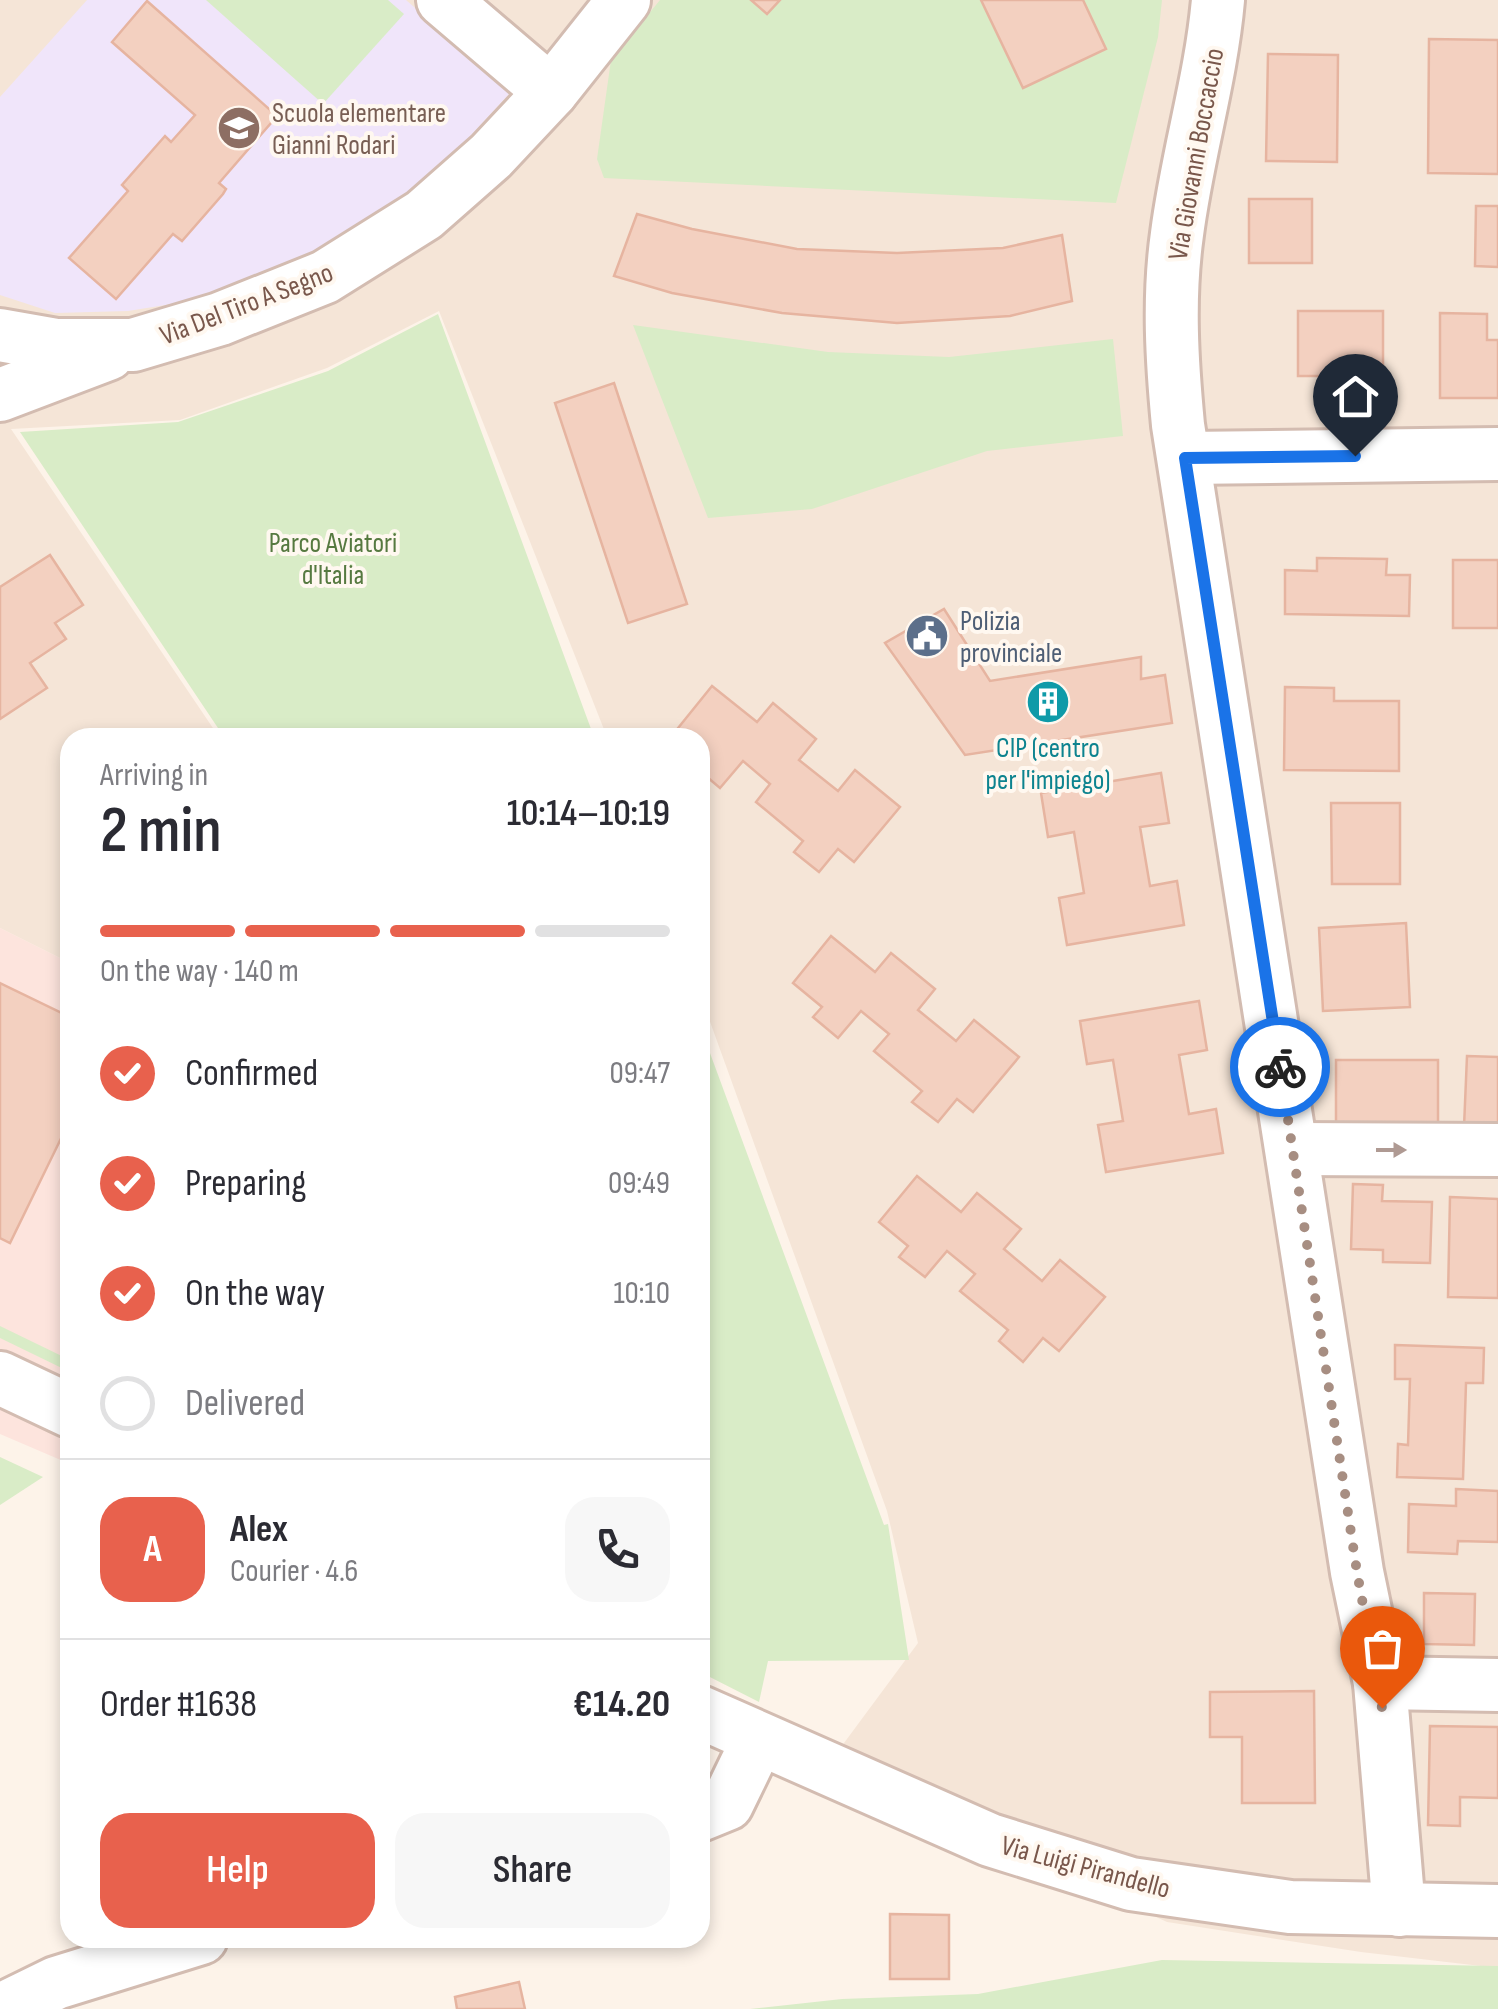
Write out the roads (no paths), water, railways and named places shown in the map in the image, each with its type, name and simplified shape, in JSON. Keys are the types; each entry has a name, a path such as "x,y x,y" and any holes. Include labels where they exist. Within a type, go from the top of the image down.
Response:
{"street":[{"path":"443,0 551,92"},
{"name":"Via Del Tiro A Segno","path":"0,335 57,344 133,345 220,319 325,277 424,216 492,156 551,92 624,0"},
{"name":"Via Giovanni Boccaccio","path":"1218,0 1214,44 1177,234 1170,342 1357,1572 1380,1684 1399,1910"},
{"path":"0,394 133,345"},
{"path":"1185,458 1498,454"},
{"path":"1294,1149 1498,1150"},
{"path":"0,1378 60,1406"},
{"path":"1380,1684 1498,1685"},
{"name":"Via Luigi Pirandello","path":"710,1717 990,1840 1086,1872 1148,1887 1290,1907 1498,1912"},
{"path":"710,1811 727,1804 758,1740"},
{"path":"3,2009 56,1983 169,1948"}],"place":[{"name":"Scuola elementare Gianni Rodari","path":"239,128"},
{"name":"Polizia provinciale","path":"927,636"},
{"name":"CIP (centro per l'impiego)","path":"1048,702"}],"park label":[{"name":"Parco Aviatori d'Italia","path":"333,558"}]}
